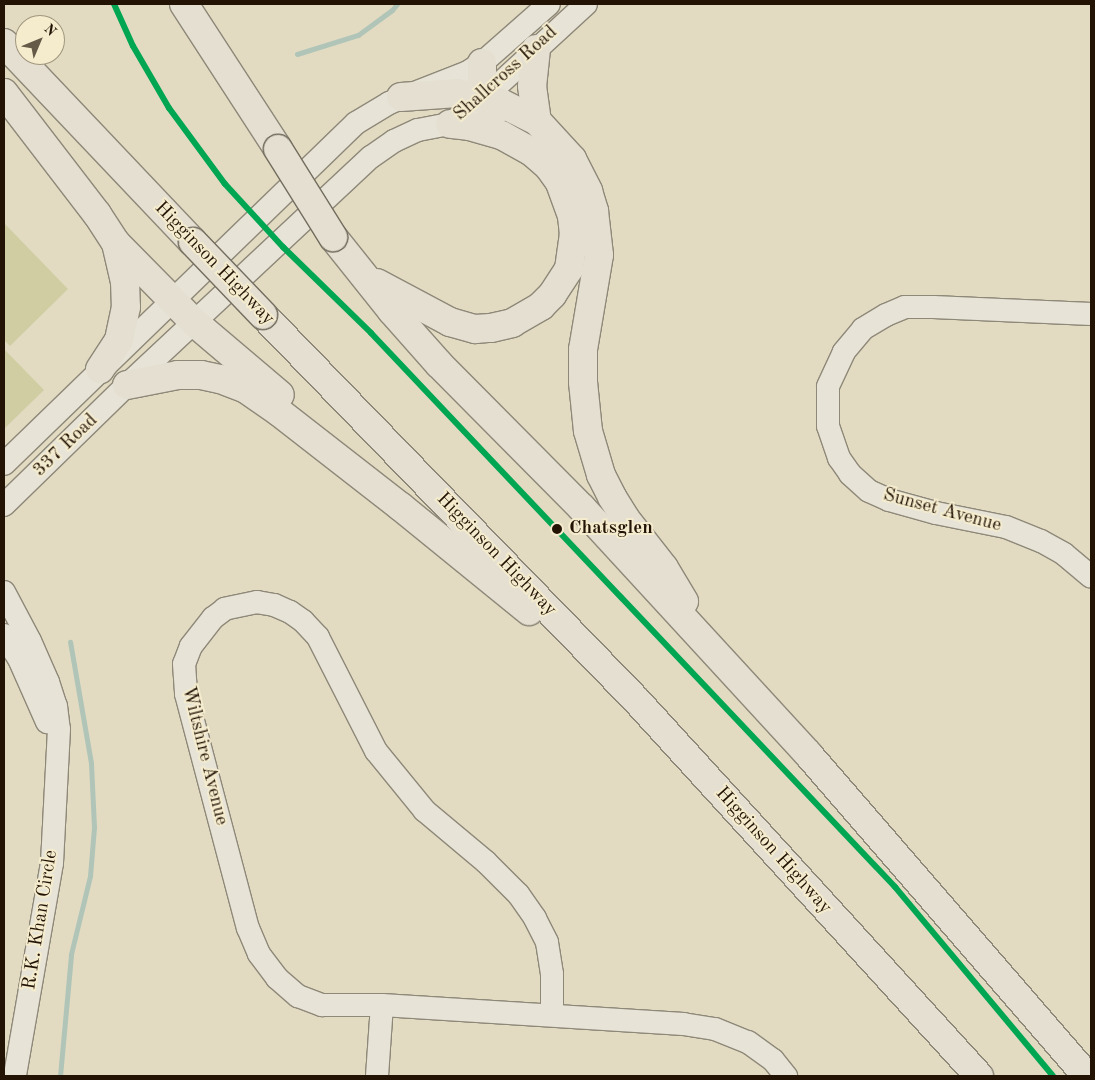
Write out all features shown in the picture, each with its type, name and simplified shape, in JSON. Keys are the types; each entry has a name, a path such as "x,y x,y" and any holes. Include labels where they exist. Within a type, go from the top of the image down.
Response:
{"highway":[{"path":"184,4 333,237 439,364 582,508 808,754 1087,1076"},
{"name":"Higginson Highway","path":"4,43 263,315 638,702 979,1076"},
{"path":"536,49 532,86 537,121"},
{"path":"365,276 436,317 470,328 491,328 512,323 540,306 557,289 569,269 574,235 572,216 559,181 548,166 518,143 494,114 484,97 482,63"},
{"path":"400,98 457,92 501,102 537,121 572,159 588,191 595,219 599,263 583,350 583,382 588,431 601,475 626,518 664,568 716,653"},
{"path":"4,93 97,214 116,243 195,323 356,459 400,507"},
{"path":"450,124 488,131 518,143"},
{"path":"100,369 119,340 126,307 125,281 116,243"},
{"path":"128,386 178,375 201,375 220,379 246,389 279,412 400,507 638,702"}],"street":[{"name":"Shallcross Road","path":"100,369 356,123 377,109 400,98 452,80 482,63 549,4"},
{"name":"Shallcross Road","path":"128,386 371,157 394,141 418,130 450,124 484,97 586,4"},
{"name":"Sunset Avenue","path":"1091,314 933,307 905,308 886,315 863,329 844,352 828,387 828,426 839,458 850,474 869,491 888,500 936,513 1006,527 1041,541 1064,554 1091,577"},
{"name":"337 Road","path":"4,464 100,369"},
{"name":"337 Road","path":"4,505 128,386"},
{"path":"4,522 24,486"},
{"name":"R.K. Khan Circle","path":"5,591 30,641 56,706 58,729 52,863 15,1076"},
{"name":"Wiltshire Avenue","path":"552,1015 552,974 547,942 535,918 518,894 486,862 425,812 376,752 318,637 303,621 290,612 274,606 257,602 225,609 202,629 191,646 184,664 186,694 248,928 259,954 277,978 298,996 322,1005 382,1005 683,1024 715,1030 748,1042 773,1060 786,1076"},
{"name":"R.K. Khan Circle","path":"4,635 28,677 46,719 58,762"},
{"path":"377,1076 382,1005"}],"shaded area":[{"path":"4,223 68,289 10,346 4,340"},
{"path":"4,349 44,390 4,429"}],"waterway":[{"path":"297,54 358,35 392,10 397,4"},
{"path":"60,1076 71,954 90,876 94,827 91,763 70,642"}],"transit line":[{"path":"114,4 133,46 169,108 225,184 283,247 371,333 895,887 1053,1076"}],"place":[{"name":"Chatsglen","path":"557,529"}]}
